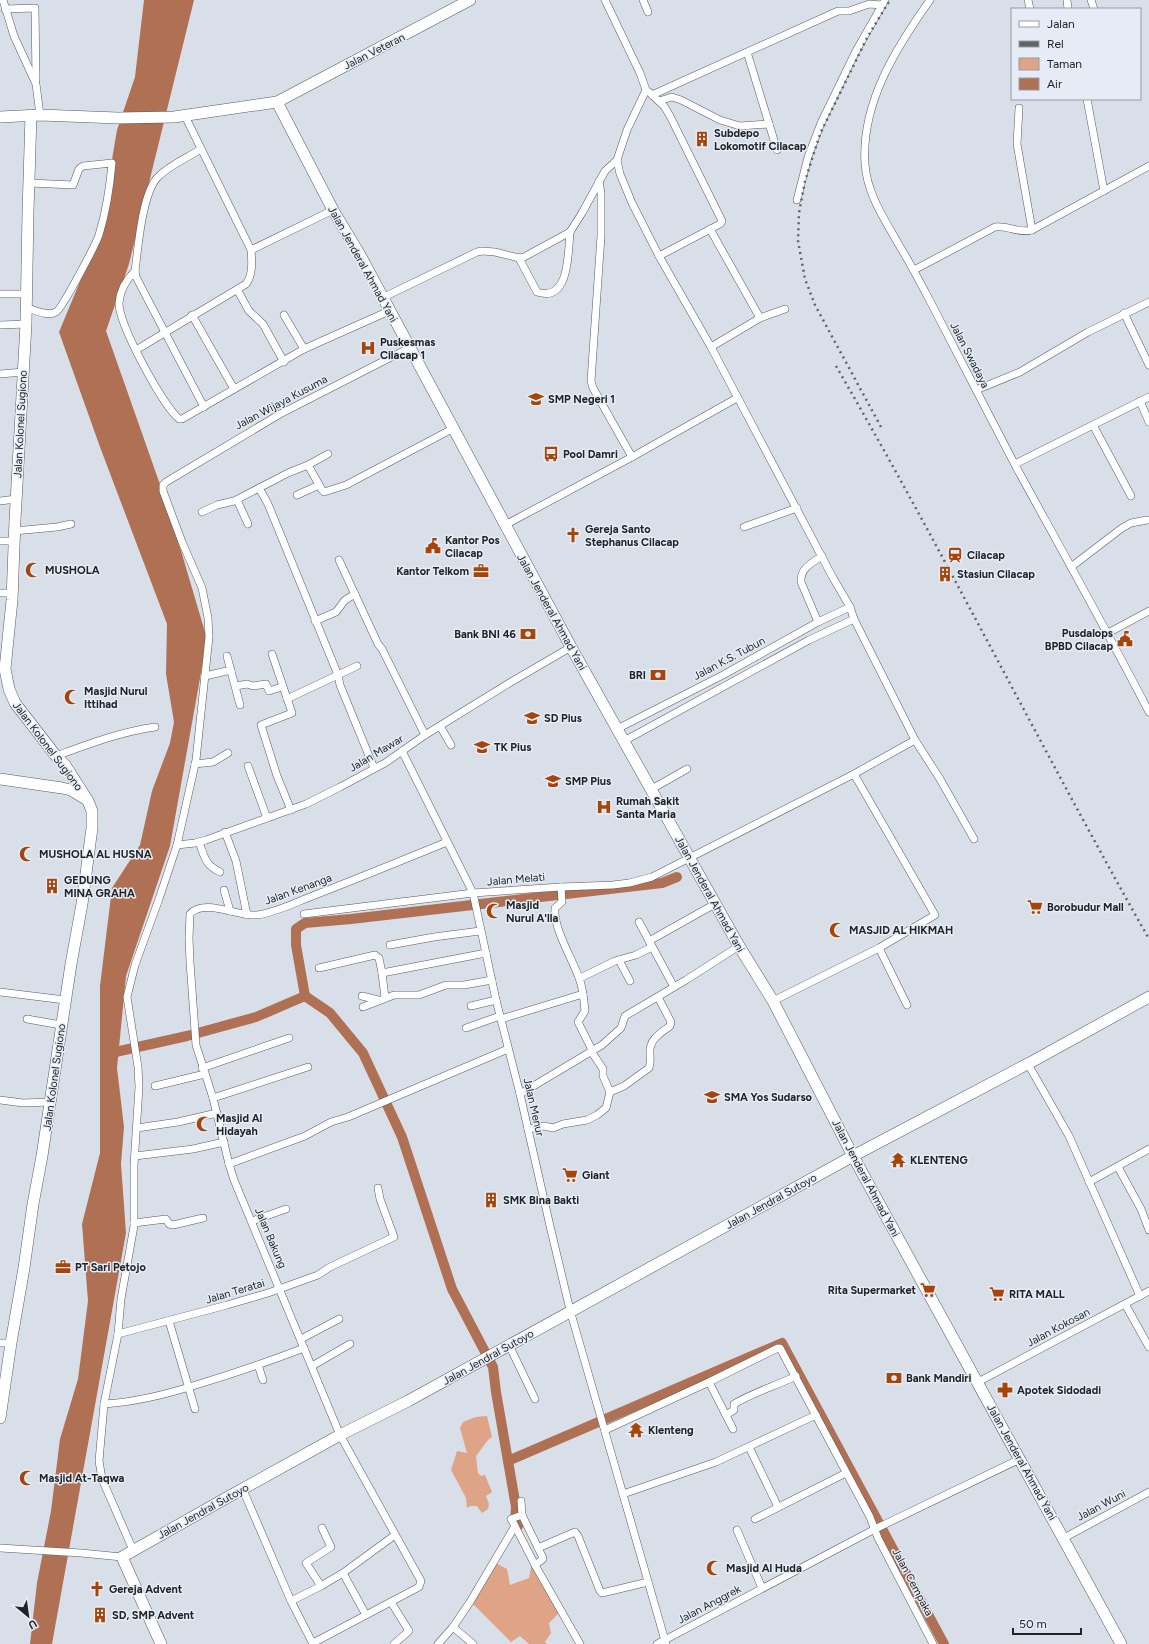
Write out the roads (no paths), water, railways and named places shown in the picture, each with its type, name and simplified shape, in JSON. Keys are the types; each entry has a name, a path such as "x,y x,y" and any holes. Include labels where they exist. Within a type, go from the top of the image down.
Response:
{"main road":[{"name":"Jalan Veteran","path":"0,116 36,115 118,118 179,117 277,102 470,0"},
{"name":"Jalan Jenderal Ahmad Yani","path":"277,102 333,210 454,428 571,647 715,904 773,1001 853,1156 1121,1644"},
{"name":"Jalan Kolonel Sugiono","path":"0,1418 5,1343 50,1102 65,1000 82,904 92,828 92,811 88,801 62,761 56,756 21,713 9,689 5,669 12,593 24,372 28,212 36,115"},
{"path":"54,786 61,781 66,768"},
{"path":"0,779 54,786 71,790 88,801"},
{"name":"Jalan Jendral Sutoyo","path":"122,1557 340,1435 408,1401 570,1310 853,1156 1028,1064 1149,997"},
{"path":"122,1557 161,1644"}],"street":[{"path":"2,0 14,36 36,84"},
{"path":"605,0 640,73 646,90 659,101 670,116 722,221 720,224 659,256"},
{"path":"643,0 648,12"},
{"name":"Jalan Swadaya","path":"930,0 892,58 879,88 870,115 864,145 866,175 870,189 877,206 914,270 1015,464 1108,633 1146,697 1149,712"},
{"path":"652,95 838,11 849,11 869,4 883,2"},
{"path":"796,200 808,157 820,123 856,51 883,2"},
{"path":"5,9 35,8 36,115"},
{"path":"747,52 777,150"},
{"path":"519,258 537,292 542,294 550,293 557,289 565,278 570,232 599,181 617,160 627,130 646,90"},
{"path":"659,101 672,97 720,120 740,126 769,124"},
{"path":"1087,100 1104,191"},
{"path":"1019,108 1017,144 1032,230"},
{"path":"136,350 192,315 238,291 250,279 252,263 251,250 202,149 179,117"},
{"path":"202,149 166,170 158,176 151,186 143,214 135,271 136,277 204,407"},
{"path":"617,160 625,187 659,256 710,347 850,607 854,619 915,740 940,779 974,839"},
{"path":"26,308 44,313 55,313 60,309 98,236 112,163 83,166 79,169 73,185 30,183"},
{"path":"914,270 995,227 1002,226 1025,232 1032,230 1148,168"},
{"path":"599,181 602,193 601,236 591,381 593,388 632,457"},
{"path":"251,250 333,210"},
{"path":"710,229 760,318"},
{"path":"382,298 477,252 495,252 519,258 524,257 570,232"},
{"path":"135,271 127,279 119,302 124,324 136,350 163,398 179,419 182,420 304,349 389,311"},
{"path":"238,291 249,311 263,324 284,362"},
{"path":"0,294 27,294"},
{"path":"976,390 1020,372 1088,332 1149,302"},
{"path":"710,347 760,318 785,309"},
{"path":"1124,313 1149,365"},
{"path":"284,314 304,349"},
{"path":"192,315 234,389"},
{"path":"0,325 26,324"},
{"name":"Jalan Wijaya Kusuma","path":"205,676 209,637 206,603 202,588 182,542 163,491 163,485 280,414 409,348"},
{"path":"0,374 24,372"},
{"path":"1015,464 1149,397"},
{"path":"505,524 632,457 737,398"},
{"path":"1140,401 1149,422"},
{"path":"1093,425 1131,496"},
{"path":"308,465 324,492 346,485 454,428"},
{"path":"202,512 237,500 328,454"},
{"path":"297,495 319,485"},
{"path":"259,488 268,504 338,675 340,685 374,768"},
{"path":"0,501 16,499"},
{"path":"237,500 248,524"},
{"path":"744,528 797,508"},
{"path":"1071,567 1122,528 1147,520"},
{"path":"0,541 14,536 71,524"},
{"path":"818,622 800,577 807,566 822,556"},
{"path":"339,560 378,644 382,649 425,735"},
{"path":"0,593 12,593"},
{"path":"315,621 336,612 345,600 355,594"},
{"name":"Jalan K.S. Tubun","path":"617,729 723,675 818,622 850,607"},
{"path":"1108,633 1149,611"},
{"name":"Jalan K.S. Tubun","path":"624,741 809,640 854,619"},
{"name":"Jalan Mawar","path":"177,845 199,842 291,810 340,787 374,768 511,682 571,647"},
{"path":"272,654 292,714 261,724 277,776 291,810"},
{"path":"227,656 240,705"},
{"path":"287,699 357,666"},
{"path":"133,1550 100,1470 99,1461 104,1404 118,1334 121,1299 134,1223 135,1156 139,1087 138,1067 127,997 130,979 177,845 196,764 205,676 231,670"},
{"path":"723,675 728,684"},
{"path":"236,686 247,684 252,686 265,684 269,691 282,687"},
{"path":"440,726 451,745"},
{"path":"56,756 109,736 155,727"},
{"name":"Jalan Melati","path":"402,751 447,842 458,860 473,895 561,890 629,883 652,877 854,774 915,740"},
{"path":"196,764 213,762 228,753"},
{"path":"248,766 267,818"},
{"path":"650,790 687,769"},
{"path":"773,1001 878,948 935,915 854,774"},
{"path":"225,832 236,861 247,915"},
{"path":"199,842 207,864 220,872"},
{"name":"Jalan Kenanga","path":"194,1026 189,938 190,914 196,909 218,909 247,915 277,911 379,871 447,842"},
{"path":"224,890 230,911"},
{"path":"528,1129 544,1126 553,1128 563,1124 587,1120 602,1112 606,1108 610,1092 603,1076 603,1069 592,1051 578,1022 585,1011 580,978 564,942 556,918 555,908 562,902 561,890"},
{"path":"304,914 473,895"},
{"name":"Jalan Menur","path":"473,895 500,1018 520,1094 570,1310 665,1642"},
{"path":"580,978 619,960 636,955 650,944 715,904"},
{"path":"639,922 674,987"},
{"path":"390,945 480,930"},
{"path":"520,1094 602,1045 622,1026 625,1016 739,946"},
{"path":"878,948 907,1005"},
{"path":"382,973 486,953"},
{"path":"319,968 375,955 379,958 382,973 382,999"},
{"path":"619,960 630,981"},
{"path":"363,1007 382,999 404,994 419,995 446,986 464,986 492,980"},
{"path":"0,992 65,1000"},
{"path":"466,1028 583,994"},
{"path":"362,996 382,999"},
{"path":"610,1092 624,1086 650,1067 649,1052 652,1041 670,1026 671,1022 658,997"},
{"path":"471,1006 496,1000"},
{"path":"28,1019 61,1025"},
{"name":"Jalan Bakung","path":"194,1026 196,1045 203,1071 213,1098 229,1164 252,1221 340,1435 410,1560 421,1583 419,1587 390,1602"},
{"path":"155,1086 203,1071 289,1038"},
{"path":"229,1164 305,1136 331,1122 508,1049"},
{"path":"1028,1064 1069,1136 1140,1296"},
{"path":"213,1098 308,1067"},
{"path":"0,1100 23,1103 50,1102"},
{"path":"137,1128 178,1122 217,1113"},
{"path":"135,1156 193,1149 224,1142"},
{"path":"1089,1182 1149,1149"},
{"path":"1118,1167 1141,1209 1149,1230"},
{"name":"Jalan Teratai","path":"118,1334 227,1305 280,1288 318,1274 394,1237 380,1200 378,1188"},
{"path":"252,1221 286,1209"},
{"path":"134,1223 166,1219 173,1225 203,1218"},
{"name":"Jalan Kokosan","path":"978,1382 1149,1291"},
{"path":"1125,1304 1149,1347"},
{"path":"301,1339 339,1320"},
{"path":"169,1321 187,1388 195,1409"},
{"path":"312,1366 350,1344"},
{"path":"509,1345 535,1399"},
{"name":"Jalan Cempaka","path":"709,1382 779,1347 782,1350 846,1472 879,1528 878,1538 933,1644"},
{"path":"104,1404 132,1402 187,1388 258,1365 304,1348"},
{"path":"258,1365 263,1380"},
{"path":"726,1415 734,1410 734,1404 747,1396 777,1386 796,1376"},
{"path":"605,1430 709,1382 733,1429"},
{"path":"623,1494 710,1464 816,1415"},
{"path":"749,1447 778,1507"},
{"name":"Jalan Anggrek","path":"657,1644 665,1642 762,1588 879,1528 1020,1459"},
{"path":"755,1519 846,1472"},
{"path":"243,1490 291,1601 313,1644 390,1602 409,1631 394,1644"},
{"name":"Jalan Wuni","path":"1064,1538 1149,1492"},
{"path":"521,1500 519,1516 538,1548 538,1562"},
{"path":"519,1516 512,1519 515,1526 538,1562 580,1644"},
{"path":"438,1644 453,1627 470,1602 515,1526"},
{"path":"321,1586 306,1563 332,1547 322,1528"},
{"path":"737,1530 762,1588"},
{"path":"538,1548 575,1532 602,1593 648,1582"},
{"path":"291,1601 343,1573 395,1535"},
{"path":"0,1548 122,1557"},
{"path":"343,1573 366,1615"},
{"path":"453,1627 473,1644"}],"water":[{"path":"144,0 194,0 129,264 106,331 169,510 207,639 170,846 126,976 117,1068 124,1127 121,1164 126,1233 52,1644 30,1644 37,1583 51,1511 60,1439 78,1379 88,1301 82,1224 100,1153 100,986 112,888 140,845 152,791 170,743 174,722 166,674 167,624 100,447 59,332 99,236 117,130 135,77"}],"waterway":[{"path":"305,996 296,945 296,929 305,923 662,883 677,877"},
{"path":"111,1053 187,1036 256,1017 305,996 330,1013 363,1053 402,1137 452,1289 493,1367 516,1507 515,1521 518,1526"},
{"path":"508,1461 782,1343 944,1644"}],"railway":[{"path":"881,427 815,305 805,279 798,241 799,213 805,181 820,134 868,36 890,0"},
{"path":"836,366 916,508 1070,796 1149,939"}],"place":[{"name":"Subdepo Lokomotif Cilacap","path":"702,139"},
{"name":"Puskesmas Cilacap 1","path":"368,348"},
{"name":"SMP Negeri 1","path":"536,399"},
{"name":"Pool Damri","path":"551,454"},
{"name":"Gereja Santo Stephanus Cilacap","path":"573,535"},
{"name":"Kantor Pos Cilacap","path":"433,546"},
{"name":"Cilacap","path":"955,555"},
{"name":"MUSHOLA","path":"33,570"},
{"name":"Kantor Telkom","path":"481,571"},
{"name":"Stasiun Cilacap","path":"945,574"},
{"name":"Bank BNI 46","path":"528,634"},
{"name":"Pusdalops BPBD Cilacap","path":"1125,639"},
{"name":"BRI","path":"658,675"},
{"name":"Masjid Nurul Ittihad","path":"72,697"},
{"name":"SD Pius","path":"532,718"},
{"name":"TK Pius","path":"482,747"},
{"name":"SMP Pius","path":"553,781"},
{"name":"Rumah Sakit Santa Maria","path":"604,807"},
{"name":"MUSHOLA AL HUSNA","path":"27,854"},
{"name":"GEDUNG MINA GRAHA","path":"52,886"},
{"name":"Borobudur Mall","path":"1035,907"},
{"name":"Masjid Nurul A'lla","path":"494,911"},
{"name":"MASJID AL HIKMAH","path":"837,930"},
{"name":"SMA Yos Sudarso","path":"712,1097"},
{"name":"Masjid Al Hidayah","path":"204,1124"},
{"name":"KLENTENG","path":"898,1160"},
{"name":"Giant","path":"570,1175"},
{"name":"SMK Bina Bakti","path":"491,1200"},
{"name":"PT Sari Petojo","path":"63,1267"},
{"name":"Rita Supermarket","path":"928,1290"},
{"name":"RITA MALL","path":"997,1294"},
{"name":"Bank Mandiri","path":"894,1378"},
{"name":"Apotek Sidodadi","path":"1005,1390"},
{"name":"Klenteng","path":"636,1430"},
{"name":"Masjid At-Taqwa","path":"27,1478"},
{"name":"Masjid Al Huda","path":"714,1568"},
{"name":"Gereja Advent","path":"97,1589"},
{"name":"SD, SMP Advent","path":"100,1615"}]}
